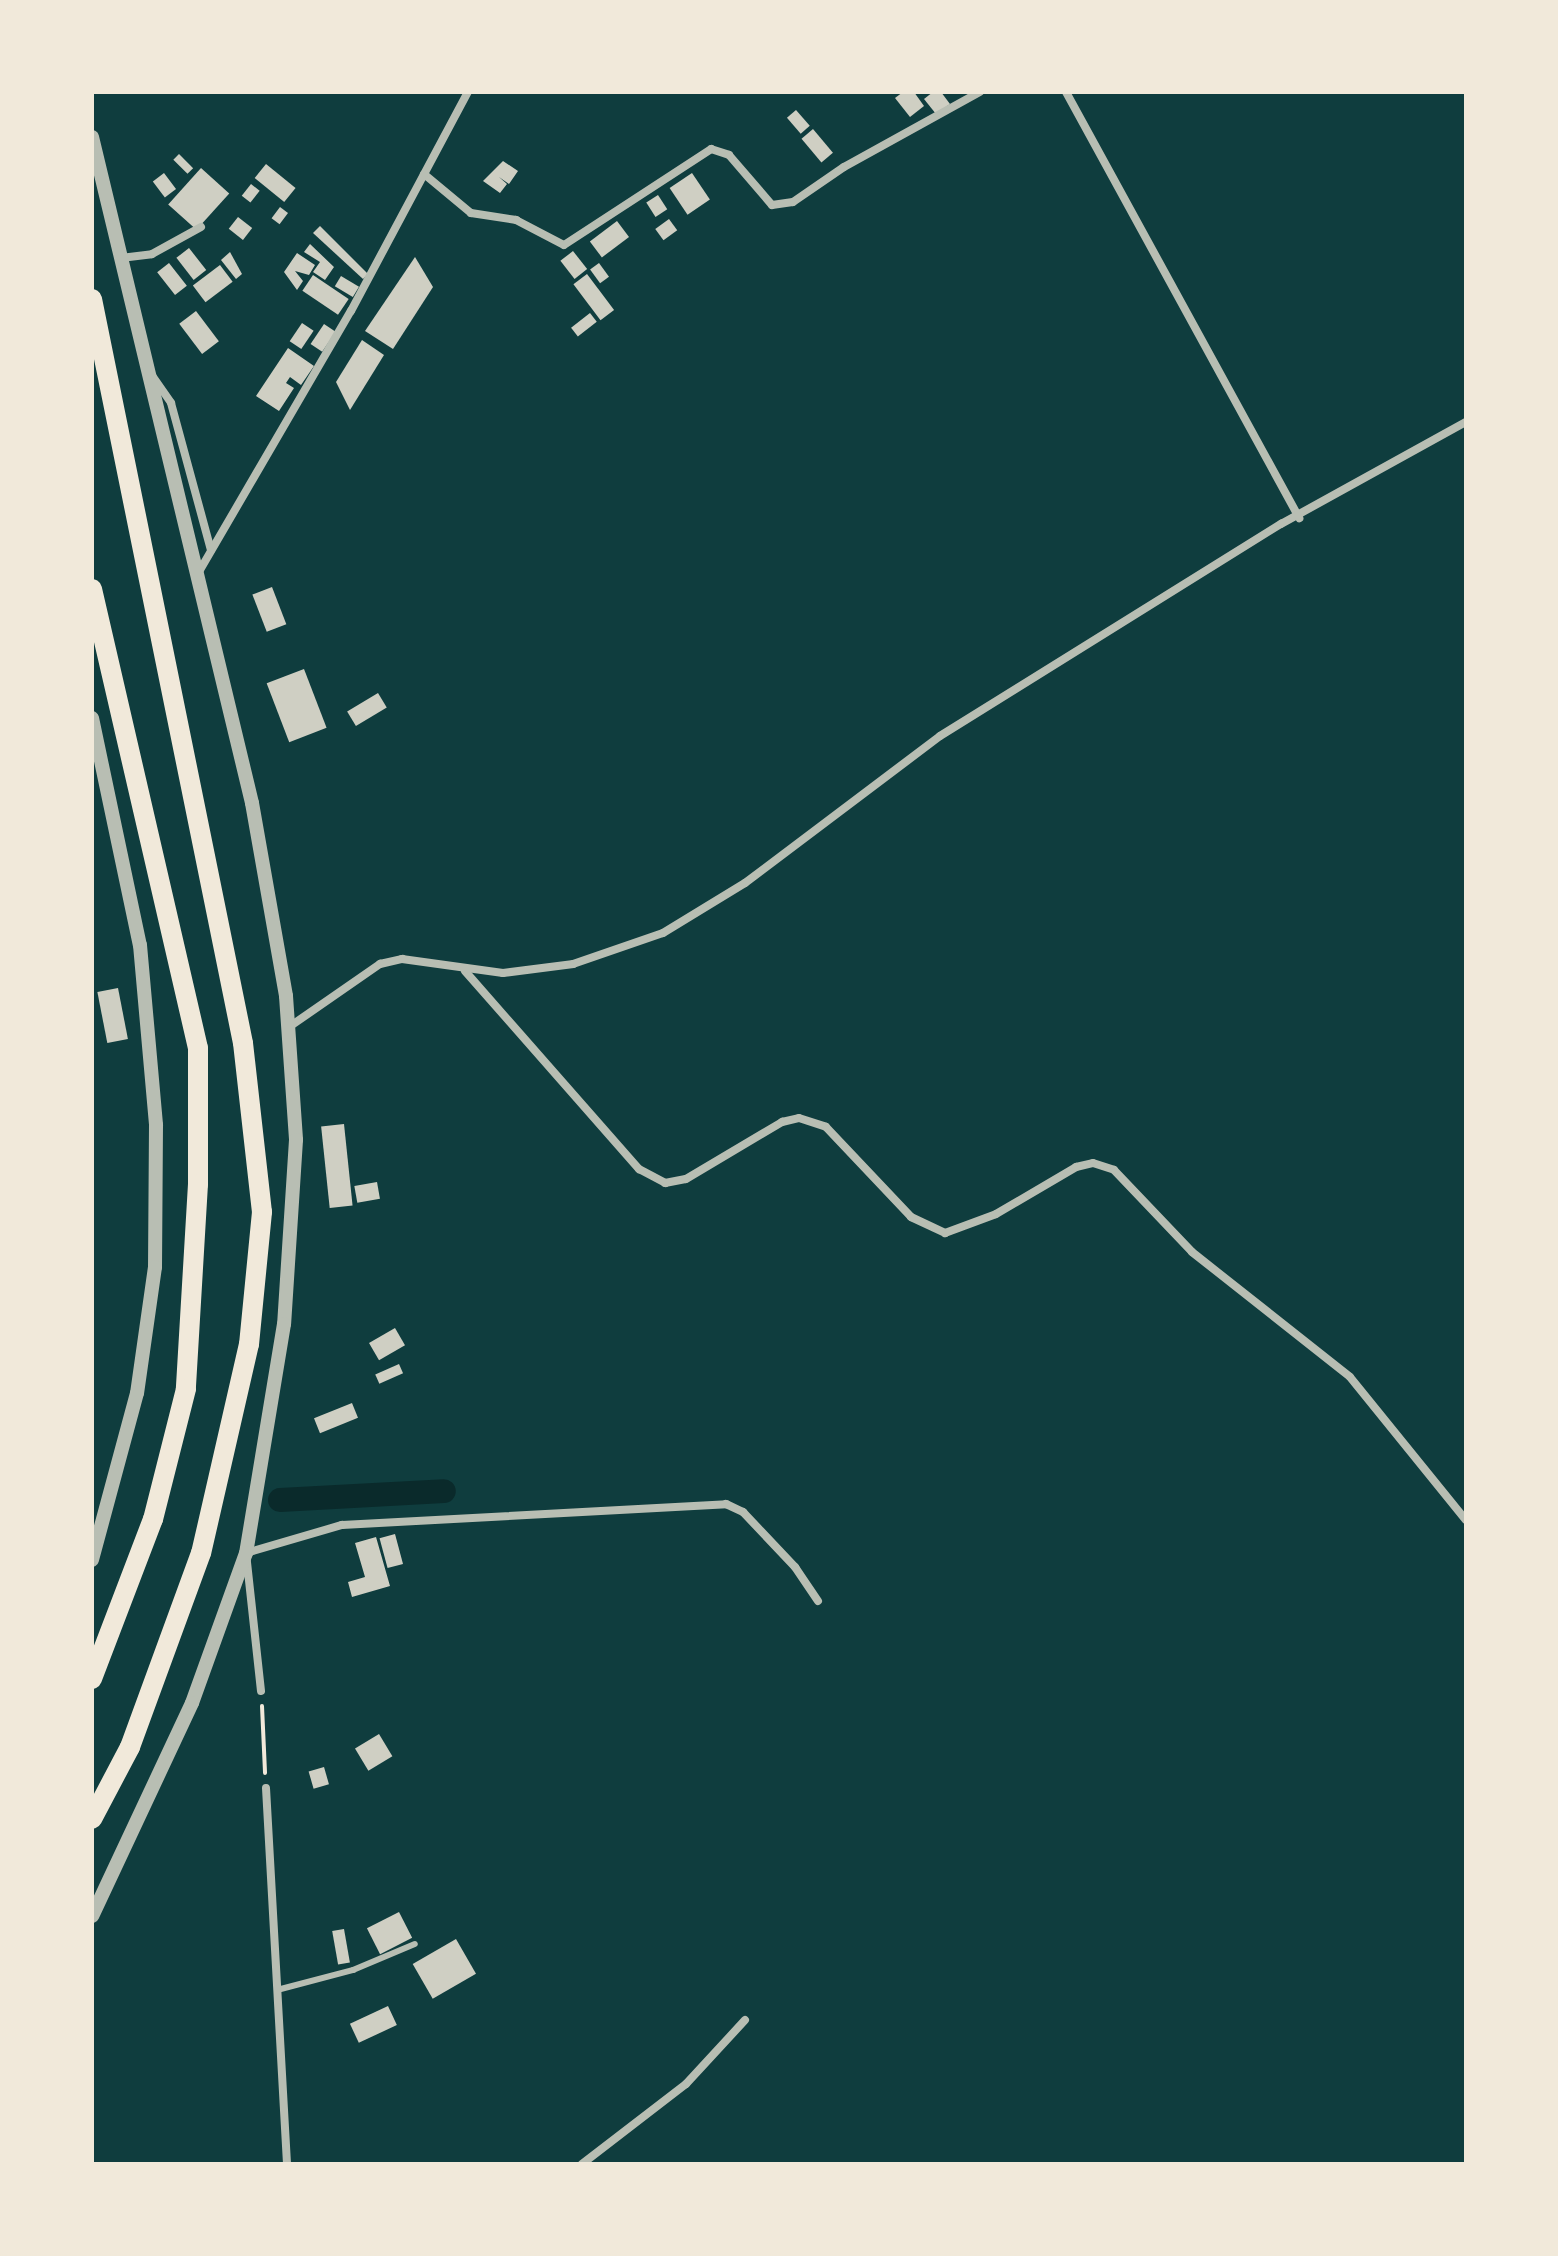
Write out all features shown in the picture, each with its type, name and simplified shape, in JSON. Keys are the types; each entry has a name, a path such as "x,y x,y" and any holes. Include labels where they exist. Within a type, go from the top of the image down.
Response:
{"highway":[{"path":"92,299 243,1043 262,1212 249,1344 201,1553 130,1747 92,1819"},
{"path":"92,589 198,1048 198,1139 186,1389 153,1519 92,1679"}],"street":[{"path":"200,570 351,311 468,92"},
{"path":"424,174 471,213 516,220 564,245 711,149 729,155 766,200 781,206 964,96 980,92"},
{"path":"1066,92 1299,518"},
{"path":"92,137 200,570 252,803 288,1028 296,1140 284,1324 246,1553 192,1703 92,1916"},
{"path":"121,258 152,254 201,227"},
{"path":"150,373 171,403 211,550"},
{"path":"288,1028 380,964 402,959 465,971 573,964 627,949 700,913 940,736 1281,524 1299,518 1466,422"},
{"path":"92,718 140,945 156,1125 155,1267 137,1393 92,1560"},
{"path":"465,971 639,1169 665,1183 686,1179 782,1122 799,1118 826,1127 911,1217 945,1233 996,1214 1076,1167 1093,1163 1114,1170 1192,1252 1350,1377 1466,1520"},
{"path":"246,1553 342,1525 713,1503 743,1512 795,1567 818,1601"},
{"path":"246,1553 261,1691"},
{"path":"266,1788 287,2164"},
{"path":"582,2164 686,2084 745,2020"}],"lane":[{"path":"277,1990 353,1970 415,1944"}],"path":[{"path":"261,1691 266,1788"}],"building":[{"path":"903,92 914,92 924,106 910,117 895,98"},
{"path":"933,92 941,92 950,104 936,114 924,99"},
{"path":"796,110 810,126 801,134 787,118"},
{"path":"813,129 833,153 821,162 802,139"},
{"path":"179,154 193,168 187,174 173,160"},
{"path":"503,161 518,171 509,184 499,177 507,184 500,193 483,181"},
{"path":"266,164 296,188 284,202 255,178"},
{"path":"201,168 229,193 196,230 168,204"},
{"path":"164,173 176,189 165,197 153,181"},
{"path":"692,173 710,200 688,215 670,188"},
{"path":"251,184 260,191 250,203 242,196"},
{"path":"658,195 667,209 656,217 646,203"},
{"path":"280,207 288,213 280,224 272,218"},
{"path":"238,217 252,228 243,240 229,229"},
{"path":"669,219 677,230 663,240 655,229"},
{"path":"617,221 629,237 602,257 590,241"},
{"path":"320,226 368,274 363,279 313,233"},
{"path":"310,244 334,267 325,280 313,272 320,262 304,252"},
{"path":"189,248 206,270 194,280 176,258"},
{"path":"573,251 587,269 575,279 560,261"},
{"path":"230,252 242,274 236,279 221,260"},
{"path":"297,253 315,265 309,275 295,271 303,281 297,290 284,272"},
{"path":"415,257 433,287 393,349 365,331"},
{"path":"169,263 187,286 175,295 157,272"},
{"path":"599,263 609,277 600,283 590,269"},
{"path":"220,265 233,282 205,302 193,285"},
{"path":"587,274 614,310 601,320 573,284"},
{"path":"313,275 349,299 338,315 302,291"},
{"path":"341,276 359,287 353,297 335,286"},
{"path":"196,311 219,341 202,354 179,324"},
{"path":"590,313 597,322 578,336 571,328"},
{"path":"302,323 314,331 301,349 290,341"},
{"path":"324,324 336,332 322,352 311,344"},
{"path":"362,340 384,355 350,410 336,382"},
{"path":"288,348 314,366 301,385 290,377 286,383 294,388 279,411 256,396"},
{"path":"272,587 286,624 267,632 252,595"},
{"path":"304,669 327,728 289,742 267,683"},
{"path":"378,693 387,708 356,726 347,712"},
{"path":"118,988 128,1039 107,1043 97,992"},
{"path":"344,1124 353,1206 330,1208 321,1126"},
{"path":"377,1182 380,1199 357,1203 354,1186"},
{"path":"395,1328 405,1345 379,1360 369,1343"},
{"path":"399,1364 403,1373 379,1384 375,1375"},
{"path":"352,1403 358,1418 320,1433 314,1418"},
{"path":"395,1534 403,1564 388,1568 380,1538"},
{"path":"376,1537 390,1586 352,1597 348,1582 365,1577 355,1543"},
{"path":"379,1734 392,1756 368,1771 355,1748"},
{"path":"324,1767 329,1784 314,1789 309,1771"},
{"path":"399,1912 412,1938 380,1954 367,1928"},
{"path":"344,1929 350,1962 338,1965 332,1931"},
{"path":"456,1939 476,1974 433,1999 413,1964"},
{"path":"388,2006 397,2025 359,2043 350,2024"}],"waterway":[{"path":"280,1500 444,1491"}]}
